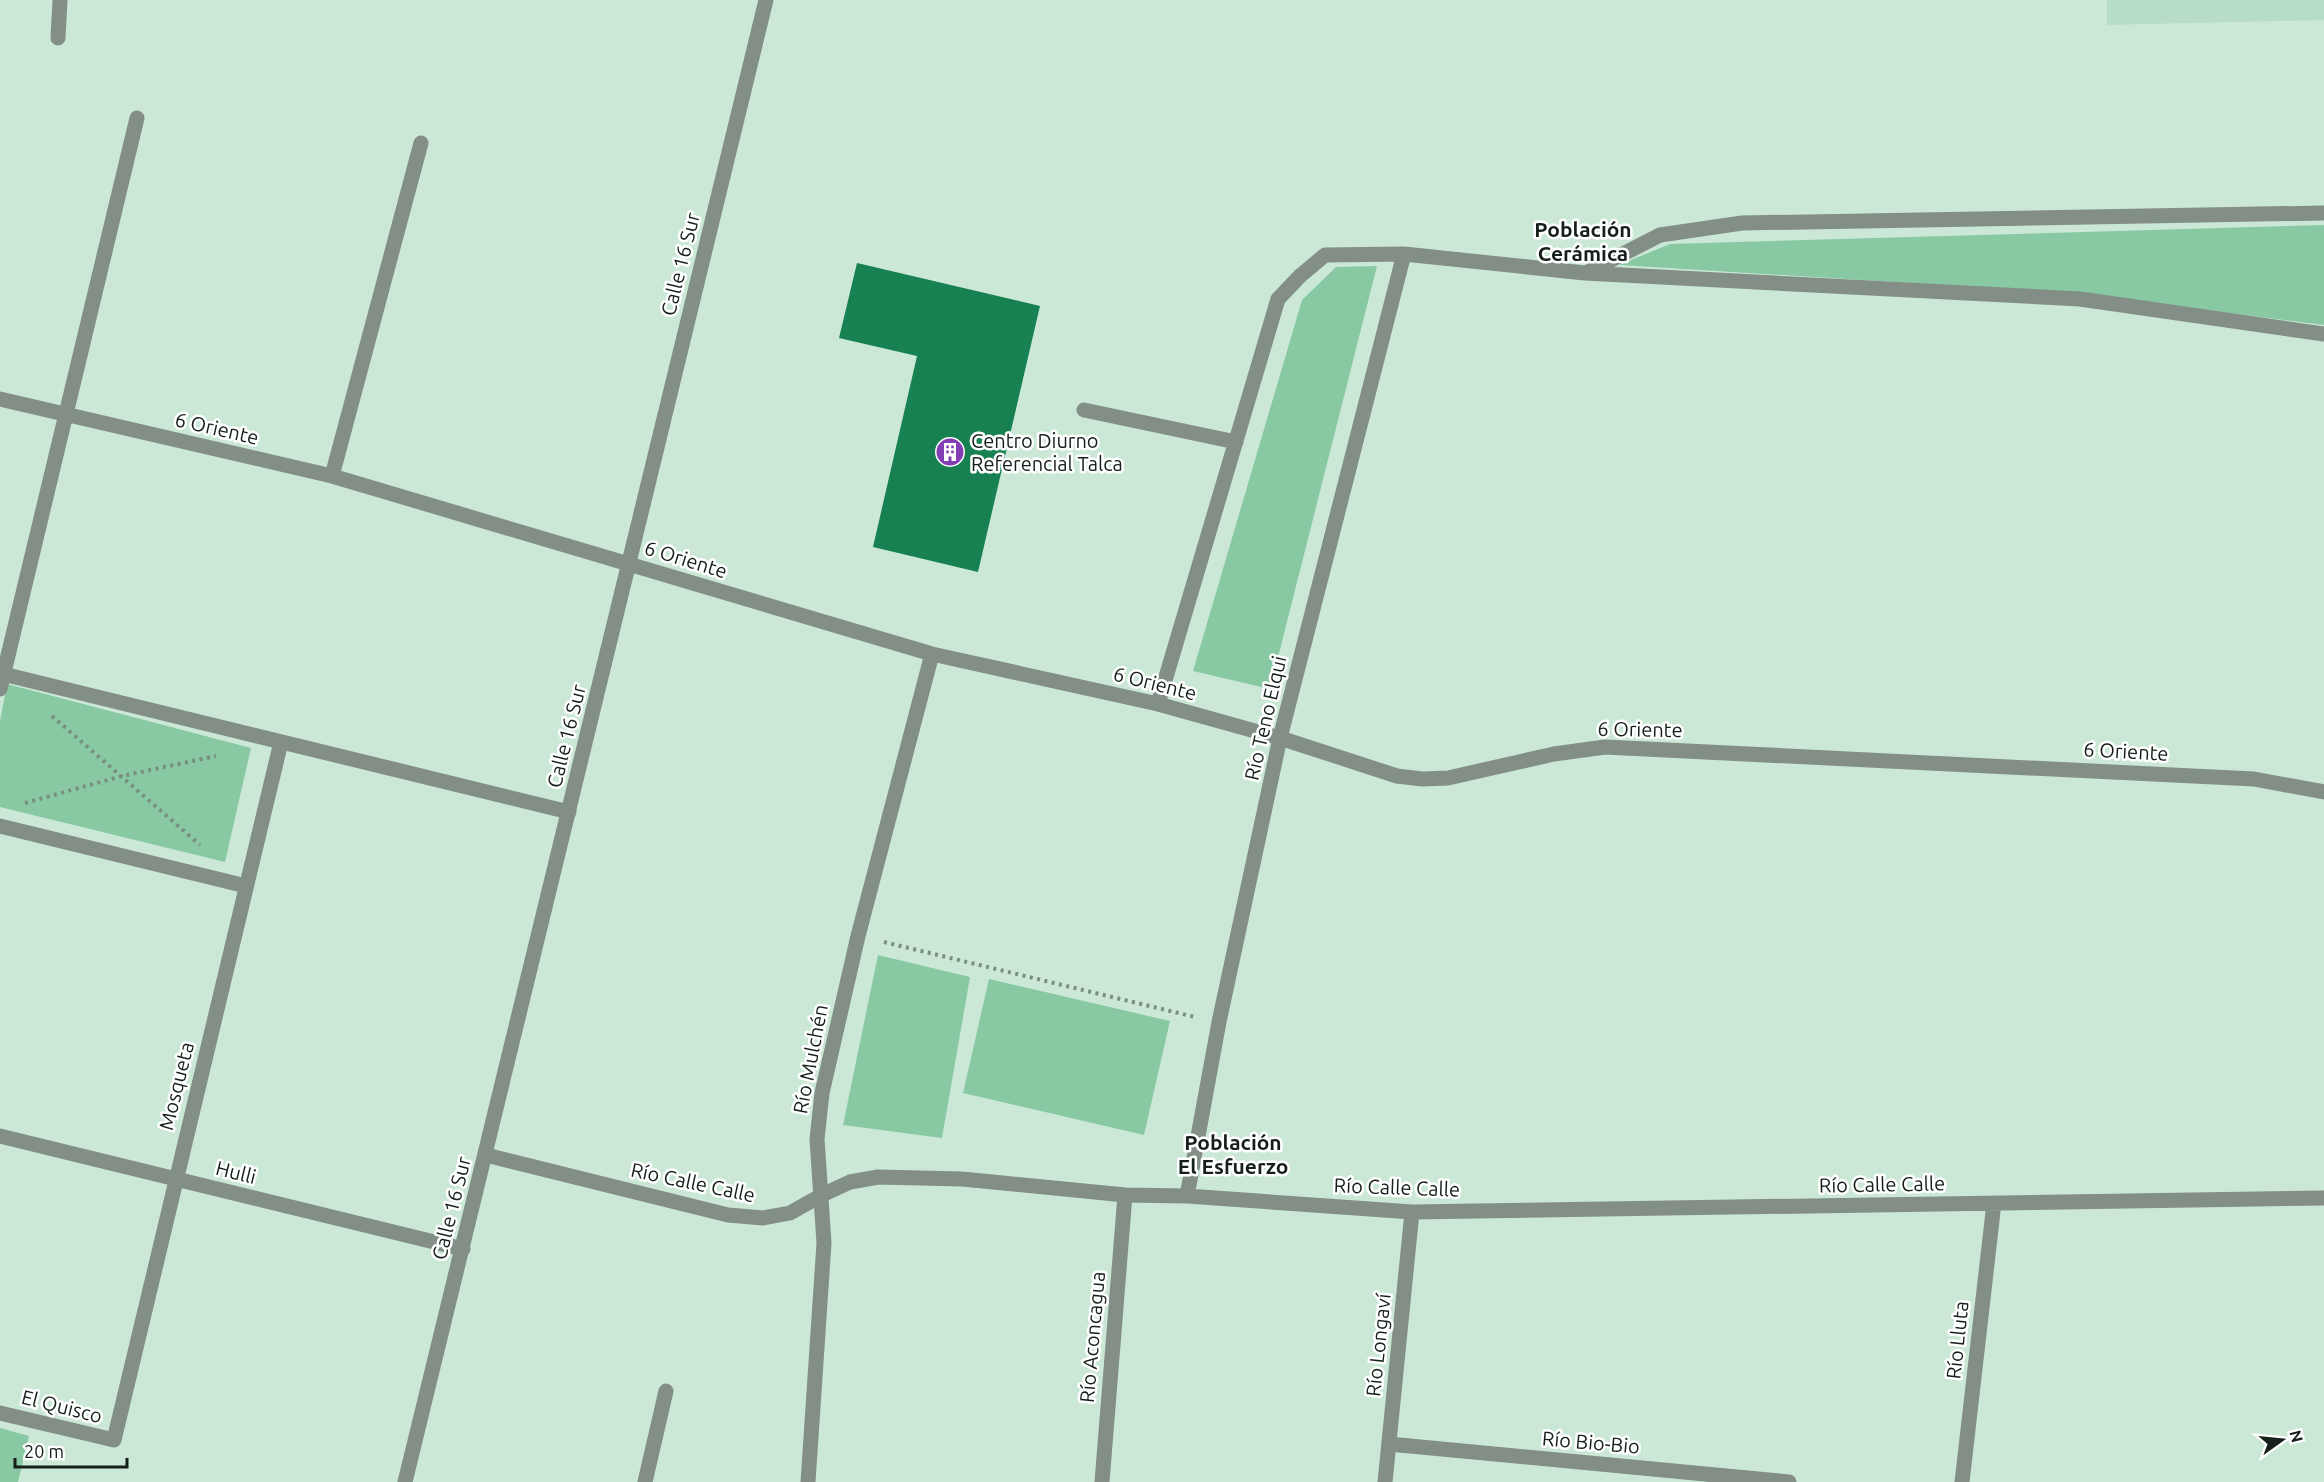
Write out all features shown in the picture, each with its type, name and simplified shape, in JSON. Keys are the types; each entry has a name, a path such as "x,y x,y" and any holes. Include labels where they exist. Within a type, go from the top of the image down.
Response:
{"street":[{"path":"58,38 60,0"},
{"name":"Calle 16 Sur","path":"405,1482 766,0"},
{"path":"137,118 2,681 281,742 569,812"},
{"path":"332,476 421,143"},
{"path":"1586,273 1660,235 1742,223 2324,213"},
{"path":"1158,704 1278,299 1324,255 1404,254 1586,273 2080,299 2324,334"},
{"name":"Río Teno Elqui","path":"1187,1196 1219,1022 1280,738 1404,254"},
{"name":"6 Oriente","path":"0,399 332,476 932,654 1158,704 1280,738 1397,776 1422,779 1456,777 1554,754 1605,747 2253,778 2324,792"},
{"path":"1084,410 1236,442"},
{"name":"Río Mulchén","path":"808,1482 824,1243 817,1139 822,1093 858,936 932,654"},
{"name":"Mosqueta","path":"114,1440 281,742"},
{"path":"0,826 246,886"},
{"name":"Hulli","path":"0,1136 463,1249"},
{"name":"Río Calle Calle","path":"486,1155 728,1215 763,1218 790,1213 822,1194 850,1182 878,1177 962,1179 1125,1195 1187,1196 1412,1212 2324,1198"},
{"name":"Río Aconcagua","path":"1102,1482 1125,1195"},
{"name":"Río Lluta","path":"1962,1482 1994,1203"},
{"name":"Río Longaví","path":"1385,1482 1412,1212"},
{"path":"645,1482 666,1391"},
{"name":"El Quisco","path":"0,1413 114,1440"},
{"name":"Río Bio-Bio","path":"1389,1444 1678,1477 1789,1482"}],"path":[{"path":"46,711 202,847"},
{"path":"22,804 122,776 224,754"},
{"path":"858,936 1219,1022"}],"shaded area":[{"path":"2107,0 2324,0 2324,20 2107,25"}],"green space":[{"path":"2324,225 2324,325 2073,293 1619,265 1670,244"},
{"path":"1377,266 1270,689 1193,671 1302,300 1336,267"},
{"path":"7,684 251,748 225,862 0,807 0,721"},
{"path":"878,955 970,977 942,1138 843,1125"},
{"path":"989,979 1170,1021 1144,1135 963,1093"},
{"path":"0,1428 29,1436 18,1482 0,1482"}],"building":[{"name":"Centro Diurno Referencial Talca","path":"857,263 1040,306 978,572 873,547 917,356 839,338"}],"place":[{"name":"Centro Diurno Referencial Talca","path":"950,452"}],"district":[{"name":"Población Cerámica","path":"1583,241"},
{"name":"Población El Esfuerzo","path":"1233,1154"}]}
